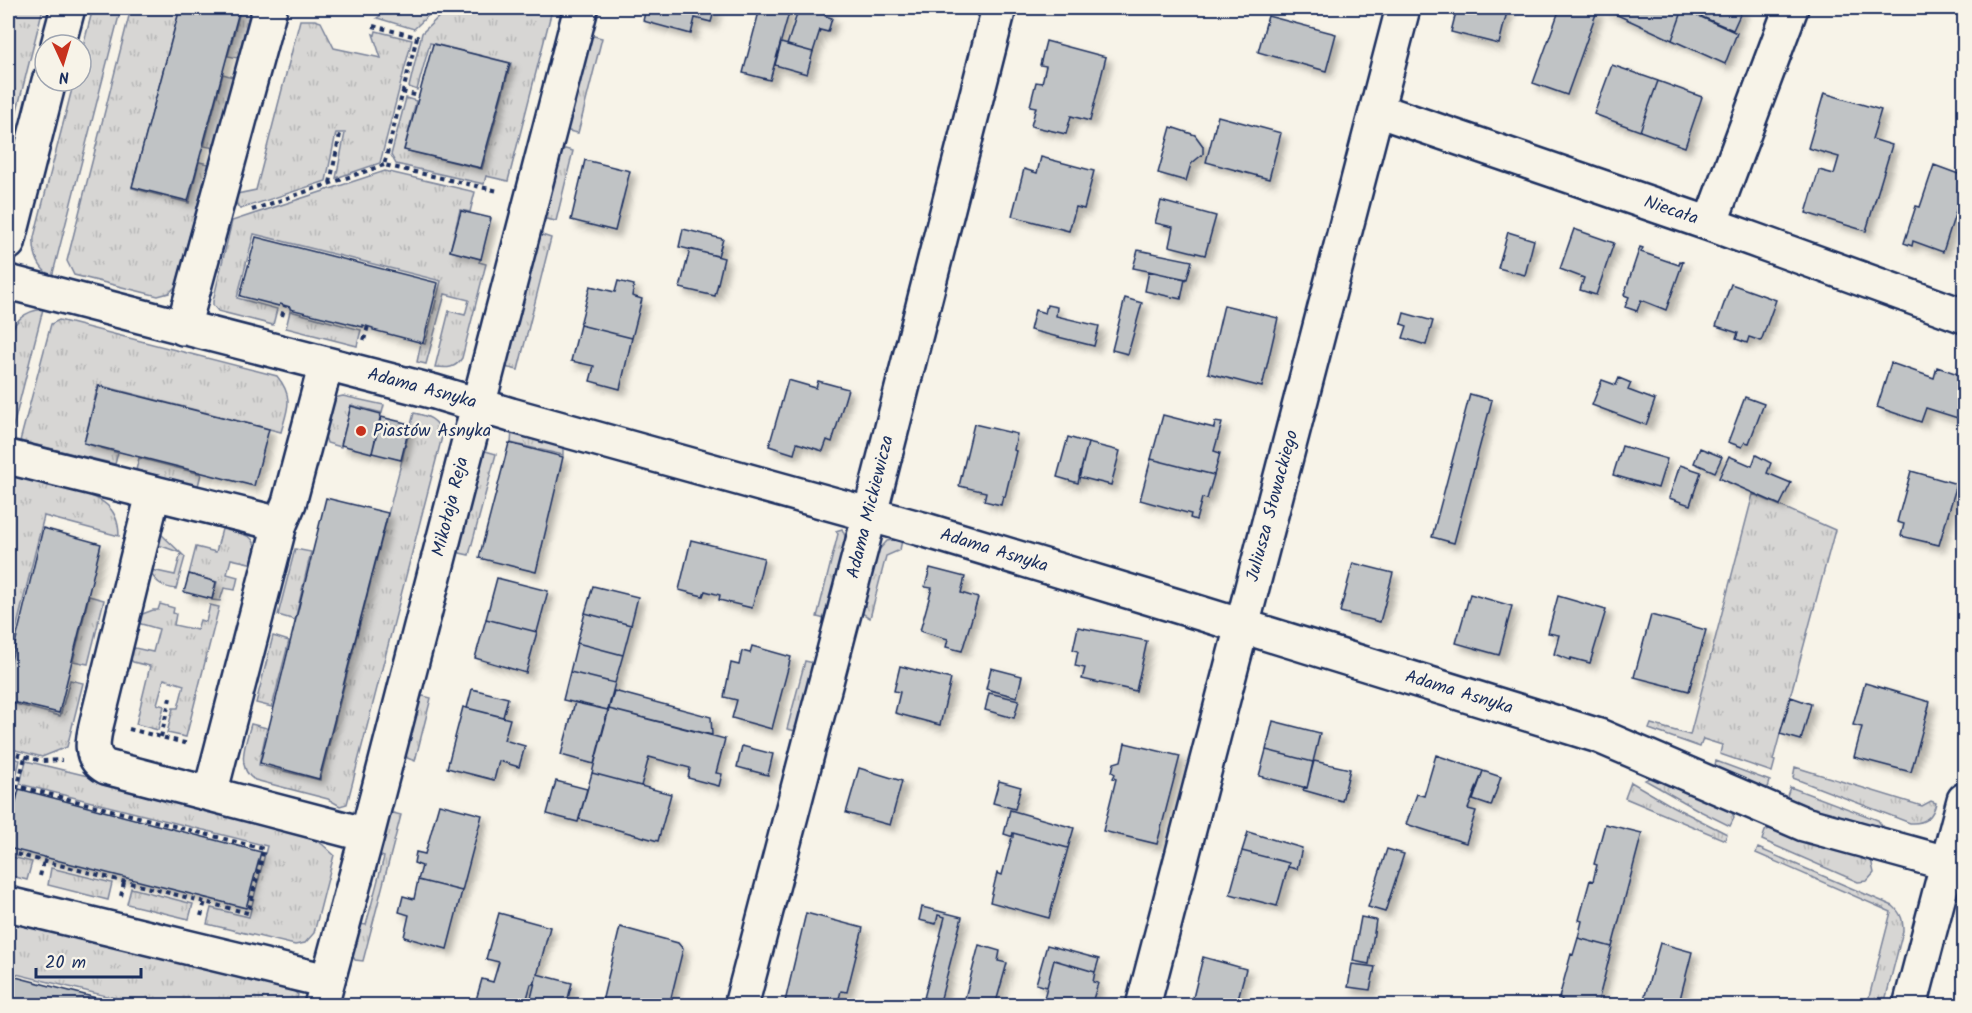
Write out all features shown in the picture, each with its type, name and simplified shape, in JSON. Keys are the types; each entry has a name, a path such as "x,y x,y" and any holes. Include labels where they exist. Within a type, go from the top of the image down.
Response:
{"street":[{"path":"61,33 68,8"},
{"path":"183,328 270,8"},
{"name":"Mikołaja Reja","path":"324,993 368,835 477,404 581,8"},
{"name":"Adama Mickiewicza","path":"741,1005 870,514 999,8"},
{"name":"Juliusza Słowackiego","path":"1143,1005 1403,8"},
{"path":"1710,224 1791,8"},
{"path":"8,243 46,93"},
{"name":"Niecała","path":"1377,110 1710,224 1965,316"},
{"name":"Adama Asnyka","path":"8,282 477,404 870,514 1241,625 1599,736 1804,824 1956,866"},
{"path":"210,794 280,524 289,503 326,364"},
{"path":"8,457 280,524"},
{"path":"153,494 95,731 93,751 96,760 106,767 368,835"},
{"path":"1910,1005 1956,866 1965,800"},
{"path":"8,904 324,993"}],"path":[{"path":"373,26 417,37 384,165"},
{"path":"402,93 419,96"},
{"path":"330,184 340,134"},
{"path":"213,215 228,217 274,204 384,165 499,192"},
{"path":"161,737 170,698"},
{"path":"121,727 195,745"},
{"path":"8,752 42,761 68,760"},
{"path":"8,824 25,757"},
{"path":"8,852 44,859 248,913 264,849 17,786"},
{"path":"39,879 44,859"}],"green space":[{"path":"8,8 43,8 37,33 33,33 33,47 8,146"},
{"path":"93,8 121,8 52,277 37,260 34,237 71,93 93,93 93,33 86,33"},
{"path":"131,8 180,8 132,188 189,203 199,162 209,164 176,286 169,293 158,296 74,275 67,261"},
{"path":"241,8 251,8 238,58 228,56"},
{"path":"392,8 436,8 414,29 377,18"},
{"path":"448,8 545,8 552,10 508,181 486,176 484,184 396,164 391,155 406,98 416,101 404,150 482,169 511,63 430,43 417,90 409,87 422,33"},
{"path":"300,20 321,22 334,48 381,58 373,34 375,35 376,31 412,40 380,163 336,178 345,133 336,133 326,181 240,209 235,202 237,194 256,190"},
{"path":"594,36 602,38 578,133 569,131 566,126 589,39"},
{"path":"223,74 233,77 214,148 204,146"},
{"path":"565,149 573,151 556,221 546,219 543,215 559,152"},
{"path":"385,171 475,192 470,212 460,210 450,251 481,259 479,262 486,264 462,358 457,364 435,367 449,311 465,315 469,300 445,294 426,364 417,362 421,343 425,344 441,281 254,234 237,298 277,309 273,325 218,311 213,305 232,221"},
{"path":"542,235 551,238 518,370 504,367 537,238"},
{"path":"43,309 8,447 8,342 12,329 24,315"},
{"path":"290,311 361,330 357,346 286,328"},
{"path":"59,320 277,376 288,397 281,432 98,385 84,443 118,453 115,464 20,441 51,324"},
{"path":"343,396 384,405 382,413 351,405 341,447 327,443 324,433 330,403 334,398"},
{"path":"414,413 432,419 443,433 347,804 340,806 328,799 255,780 245,769 244,762 245,746 251,724 267,728 259,765 320,780"},
{"path":"512,431 563,445 563,455 511,443"},
{"path":"482,450 496,454 469,555 460,553 457,549"},
{"path":"139,458 201,474 198,486 136,470"},
{"path":"11,475 82,493 101,501 114,514 119,536 44,516 8,662 8,488"},
{"path":"1753,494 1835,530 1773,760 1775,761 1772,772 1720,754 1722,745 1703,739 1700,747 1649,729 1651,724 1690,735"},
{"path":"222,529 250,538 255,546 255,554 254,564 231,559 227,574 238,577 235,590 224,588 220,601 212,600 217,582 189,574 196,547 216,552"},
{"path":"842,529 845,544 825,619 817,617 838,534 836,531"},
{"path":"161,534 181,553 156,544"},
{"path":"902,540 900,550 886,556 870,618 860,612 877,552 887,541"},
{"path":"295,549 311,552 295,620 278,615"},
{"path":"181,553 185,557 176,589 160,584 149,571 175,575"},
{"path":"89,596 104,600 88,664 73,661"},
{"path":"160,604 174,608 173,613 176,614 174,625 197,630 200,620 206,622 210,605 219,607 186,737 167,733 173,708 178,708 184,685 164,679 157,704 164,706 158,730 136,724 150,666 133,662 129,658 135,648 153,652 159,629 138,623 136,620 140,615 158,610"},
{"path":"273,636 289,641 272,707 256,703"},
{"path":"805,661 814,663 796,731 787,729"},
{"path":"70,680 83,683 67,747 42,757 8,748 8,702 60,716"},
{"path":"423,696 431,698 415,761 407,758 405,753 419,699"},
{"path":"8,757 20,760 8,811"},
{"path":"26,761 309,837 322,844 334,855 314,933 305,943 295,945 207,924 211,908 249,917 267,846 20,784"},
{"path":"1716,761 1770,781 1768,788 1763,791 1716,771"},
{"path":"1795,767 1922,806 1931,801 1936,803 1927,819 1910,823 1793,778"},
{"path":"1651,777 1732,812 1734,818 1730,826 1645,780"},
{"path":"1631,782 1727,834 1725,840 1625,798"},
{"path":"1790,787 1878,820 1886,832 1790,803 1787,796"},
{"path":"393,813 401,815 363,961 355,960 352,955 360,924 366,925 384,857 378,855 388,817"},
{"path":"1771,828 1810,843 1871,859 1874,873 1867,881 1858,882 1762,840 1765,831"},
{"path":"1758,848 1893,906 1898,912 1903,931 1884,1005 1867,1005 1891,912 1756,853"},
{"path":"8,856 32,862 27,880 8,875"},
{"path":"51,868 112,883 108,900 48,885"},
{"path":"131,888 193,904 189,919 127,904"},
{"path":"8,921 292,989 298,995 295,1005 143,1005 8,972"}],"building":[{"path":"180,8 240,8 188,201 132,187"},
{"path":"646,8 715,8 711,22 695,18 691,34 643,21"},
{"path":"760,8 790,9 770,80 743,73"},
{"path":"799,8 827,8 825,16 832,18 828,32 820,30 813,52 787,45"},
{"path":"1457,8 1508,8 1499,44 1451,32"},
{"path":"1560,8 1587,8 1597,11 1567,95 1533,83"},
{"path":"1602,8 1681,8 1683,9 1672,40"},
{"path":"1704,8 1743,8 1733,30 1700,16"},
{"path":"1683,9 1737,33 1725,64 1672,40"},
{"path":"1268,16 1336,34 1326,71 1258,52"},
{"path":"1046,41 1106,57 1090,121 1071,116 1066,134 1031,126 1036,107 1030,106 1036,82 1042,83 1046,66 1040,65"},
{"path":"781,43 813,52 807,74 775,65"},
{"path":"433,44 510,63 481,168 404,150"},
{"path":"1612,65 1658,81 1640,131 1594,114"},
{"path":"1658,81 1702,97 1685,147 1640,131"},
{"path":"1824,93 1881,110 1872,139 1892,145 1866,231 1806,213 1819,170 1834,174 1839,157 1808,148"},
{"path":"1218,116 1281,133 1269,179 1206,162"},
{"path":"1171,127 1195,135 1203,146 1203,154 1191,164 1186,181 1158,173"},
{"path":"1041,157 1094,171 1084,209 1076,207 1069,231 1012,216 1024,169 1037,173"},
{"path":"585,160 630,171 615,231 571,220"},
{"path":"1934,165 1964,176 1964,186 1943,252 1913,241 1912,246 1904,243 1916,206 1920,207"},
{"path":"1161,201 1216,216 1205,255 1169,246 1173,227 1155,223"},
{"path":"461,211 491,218 481,259 450,251"},
{"path":"683,229 723,239 718,256 679,247"},
{"path":"1574,229 1614,243 1596,295 1580,290 1584,278 1560,269"},
{"path":"1508,232 1534,240 1525,275 1498,268"},
{"path":"256,237 438,283 423,343 373,330 363,325 363,327 290,309 280,304 279,306 240,296"},
{"path":"1640,247 1643,248 1641,252 1679,265 1680,261 1683,262 1666,310 1641,300 1637,311 1625,307 1629,297 1624,295"},
{"path":"690,249 724,258 715,296 680,288"},
{"path":"1138,250 1192,261 1187,279 1133,268"},
{"path":"1149,271 1185,279 1181,299 1145,291"},
{"path":"618,281 634,285 632,296 642,299 632,338 580,325 590,286 615,292"},
{"path":"1731,284 1776,300 1761,341 1749,337 1747,343 1736,339 1738,333 1716,326"},
{"path":"1125,298 1142,303 1128,354 1112,350"},
{"path":"1047,305 1057,307 1056,316 1099,326 1094,346 1030,330 1035,310 1045,313"},
{"path":"1224,305 1278,318 1262,387 1208,373"},
{"path":"1404,313 1433,321 1426,345 1403,338 1407,326 1401,324"},
{"path":"580,325 632,338 620,389 590,381 594,366 571,361"},
{"path":"1891,363 1934,378 1937,367 1964,376 1964,420 1926,408 1921,422 1877,407"},
{"path":"1619,378 1631,383 1628,390 1655,400 1646,425 1592,405 1602,380 1616,385"},
{"path":"788,380 816,388 818,381 848,389 832,442 827,440 823,451 797,443 794,454 769,446"},
{"path":"99,386 269,429 254,486 84,443"},
{"path":"1470,394 1492,400 1454,543 1432,537"},
{"path":"1745,397 1764,404 1749,443 1745,442 1742,447 1728,442"},
{"name":"Piastów Asnyka","path":"351,406 381,414 372,453 341,445"},
{"path":"1163,415 1214,428 1215,422 1222,423 1214,451 1220,453 1214,475 1151,459"},
{"path":"381,417 410,424 401,460 372,453"},
{"path":"974,424 1017,434 1014,450 1016,451 1001,505 984,501 986,492 959,486"},
{"path":"1068,437 1088,443 1078,483 1057,477"},
{"path":"509,443 563,457 536,572 479,558"},
{"path":"1088,443 1120,451 1111,485 1079,477"},
{"path":"1622,446 1667,459 1658,488 1613,475"},
{"path":"1700,448 1722,457 1715,472 1694,463"},
{"path":"1756,455 1771,463 1767,473 1791,483 1780,505 1719,478 1729,456 1752,466"},
{"path":"1151,459 1214,475 1207,499 1202,498 1196,520 1190,518 1191,514 1140,500"},
{"path":"1680,465 1701,472 1690,505 1669,498"},
{"path":"1911,471 1957,484 1939,545 1901,536 1904,524 1897,522"},
{"path":"326,498 388,513 319,779 260,763"},
{"path":"43,528 101,544 59,713 8,701 8,673"},
{"path":"691,540 764,558 752,608 719,600 720,595 705,591 703,596 679,590"},
{"path":"1353,563 1393,573 1380,622 1340,612"},
{"path":"930,568 965,577 961,593 978,598 962,651 946,647 948,639 920,631 932,588 925,587"},
{"path":"189,574 216,582 212,599 184,592"},
{"path":"497,578 548,591 537,632 486,619"},
{"path":"593,586 638,597 631,625 585,613"},
{"path":"1470,594 1512,606 1499,655 1456,643"},
{"path":"1558,596 1606,610 1590,663 1571,658 1570,660 1554,654 1559,635 1548,633"},
{"path":"585,613 631,625 623,655 577,643"},
{"path":"1651,615 1706,630 1689,691 1634,677"},
{"path":"486,619 537,632 526,673 475,658"},
{"path":"1078,627 1147,641 1136,691 1082,679 1085,668 1075,666 1078,651 1073,650"},
{"path":"577,643 623,655 615,683 570,672"},
{"path":"752,646 791,657 772,729 732,718 737,700 724,697 731,663 739,665 742,651 750,653"},
{"path":"900,666 951,679 940,725 895,713 900,692 894,691"},
{"path":"991,668 1022,676 1017,697 986,689"},
{"path":"570,672 615,683 608,710 563,700"},
{"path":"1865,683 1930,702 1911,772 1854,757 1862,727 1853,725"},
{"path":"472,689 508,698 503,717 467,708"},
{"path":"614,691 711,717 712,735 609,709"},
{"path":"989,693 1019,700 1014,718 985,710"},
{"path":"1791,697 1811,704 1801,740 1780,734"},
{"path":"575,702 608,710 594,764 561,755"},
{"path":"463,707 510,719 504,740 525,746 519,767 499,761 494,780 447,768"},
{"path":"609,709 725,739 716,773 722,774 719,786 688,778 690,768 649,757 641,786 592,773"},
{"path":"1273,721 1320,733 1313,762 1266,750"},
{"path":"1125,743 1180,756 1157,844 1103,831 1116,779 1113,778 1115,774 1112,772 1114,763 1121,761"},
{"path":"742,746 773,754 768,775 737,767"},
{"path":"1266,750 1313,762 1307,788 1259,776"},
{"path":"1436,755 1483,771 1468,809 1476,811 1466,843 1406,824 1417,794 1424,796"},
{"path":"1314,761 1350,769 1342,801 1303,790 1307,788"},
{"path":"859,768 902,781 890,825 846,813"},
{"path":"1483,771 1501,777 1491,806 1473,800"},
{"path":"592,773 671,794 658,841 579,819"},
{"path":"556,781 587,789 578,822 547,814"},
{"path":"999,781 1021,787 1015,809 993,803"},
{"path":"19,789 261,852 246,908 8,848 8,835"},
{"path":"439,804 482,815 462,891 418,880 422,866 414,863 416,852 425,854"},
{"path":"1010,810 1074,828 1068,848 1013,833 1013,837 1004,834"},
{"path":"1605,824 1642,833 1612,947 1578,938 1582,921 1579,920 1590,880 1593,881 1597,865 1594,864"},
{"path":"1248,832 1302,848 1297,869 1288,867 1289,863 1242,851"},
{"path":"1013,833 1068,848 1049,918 990,902 997,873 1002,875"},
{"path":"1387,849 1404,854 1385,912 1368,907"},
{"path":"1242,851 1289,863 1277,906 1230,894"},
{"path":"418,880 462,891 447,949 404,937 409,915 399,912 403,896 414,899"},
{"path":"922,907 962,917 939,1006 922,1006 945,917 938,915 936,924 919,920"},
{"path":"499,913 550,927 538,972 531,984 525,1006 498,1006 476,1000 482,979 493,982 499,962 486,959"},
{"path":"806,913 863,928 847,992 841,991 837,1006 784,1006"},
{"path":"1361,917 1376,920 1369,964 1353,961"},
{"path":"620,927 678,943 683,949 669,1006 601,1006"},
{"path":"1578,938 1612,947 1597,1006 1560,1006 1562,999 1559,998 1571,954 1573,955"},
{"path":"1660,943 1692,952 1679,1003 1687,1006 1642,1006"},
{"path":"979,945 1000,951 998,961 1007,963 995,1006 965,998"},
{"path":"1047,945 1099,959 1095,972 1054,960 1047,987 1036,984"},
{"path":"1203,957 1246,969 1236,1006 1191,1006"},
{"path":"1054,960 1095,972 1093,982 1098,983 1091,1006 1042,1006"},
{"path":"1352,964 1375,967 1370,990 1348,987"},
{"path":"537,974 572,983 566,1006 531,998"},
{"path":"8,975 127,1006 8,1006"}],"place":[{"name":"Piastów Asnyka","path":"361,431"}]}
